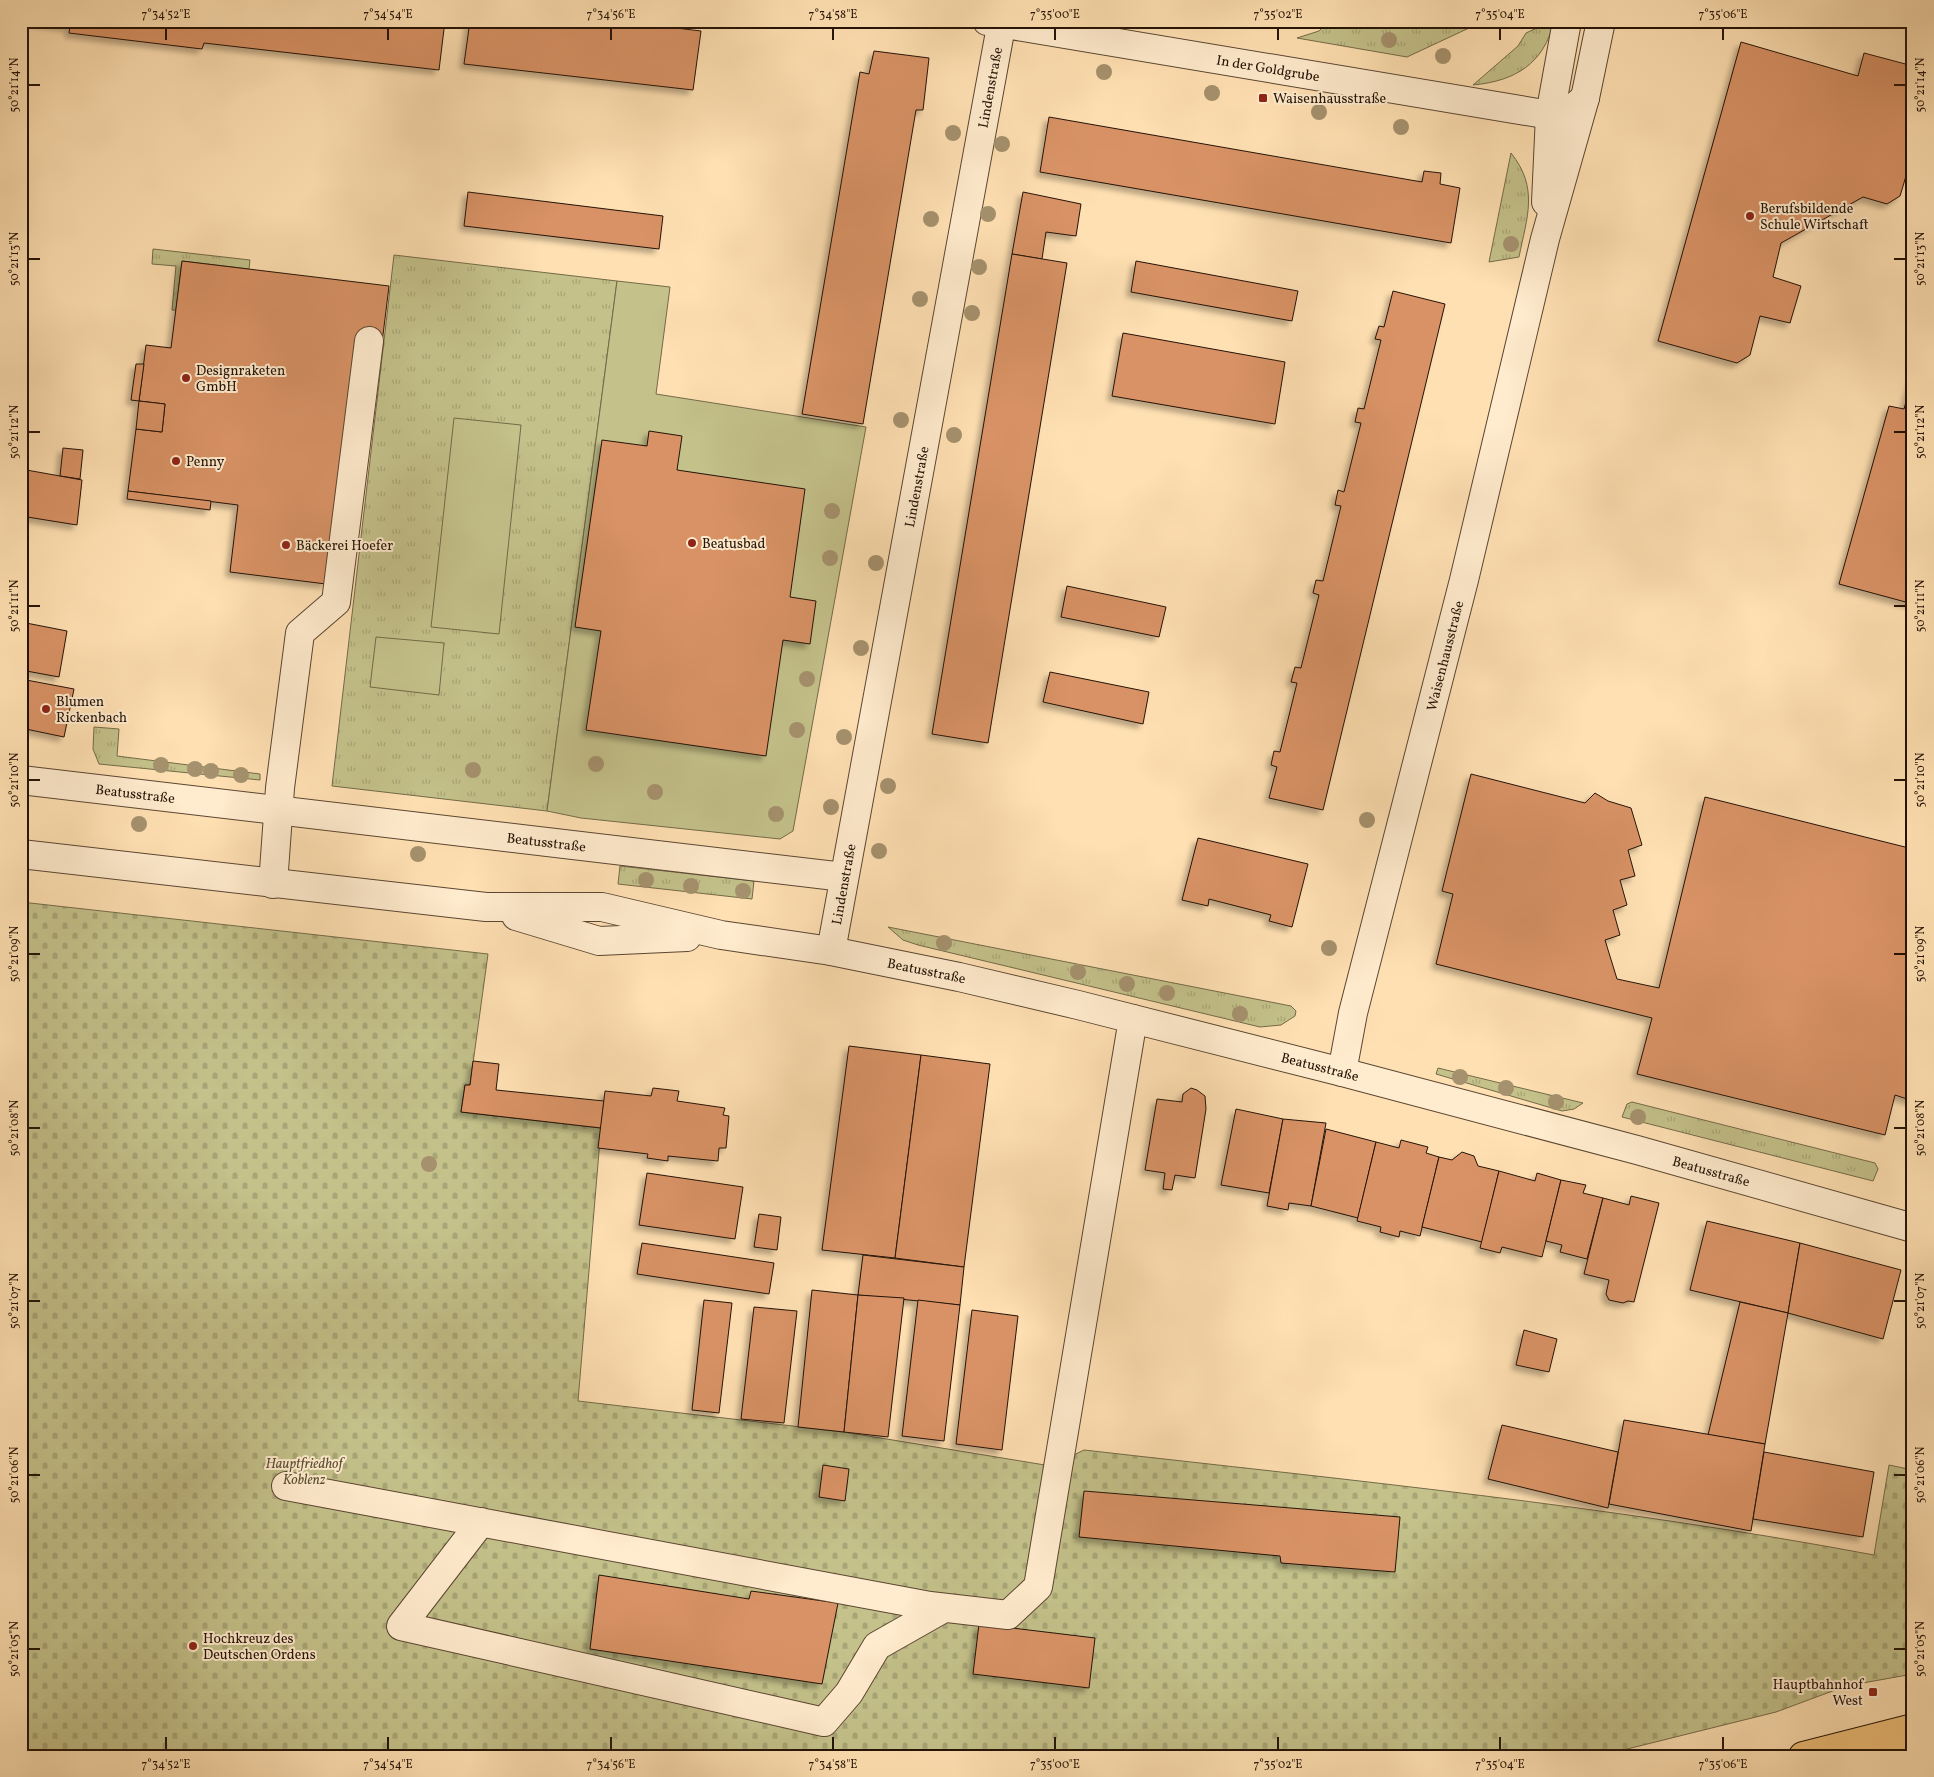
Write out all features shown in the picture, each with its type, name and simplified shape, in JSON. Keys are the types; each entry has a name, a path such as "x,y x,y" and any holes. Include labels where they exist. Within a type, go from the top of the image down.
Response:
{"highway":[{"path":"1803,1756 1910,1745"}],"street":[{"name":"Waisenhausstraße","path":"1545,239 1546,162 1550,116 1566,21"},
{"name":"Waisenhausstraße","path":"1342,1072 1353,1012 1464,580 1545,239 1585,98 1601,21"},
{"name":"In der Goldgrube","path":"997,22 1550,116"},
{"name":"Lindenstraße","path":"831,951 997,22"},
{"path":"1550,116 1566,114 1585,98"},
{"path":"273,884 279,810 300,634 336,602 369,341"},
{"name":"Beatusstraße","path":"21,780 844,877"},
{"name":"Beatusstraße","path":"21,854 486,908 602,908 721,935 831,951 959,977 1342,1072 1656,1155 1913,1228"},
{"path":"286,1486 944,1608 1008,1615 1038,1588 1133,1019"},
{"path":"481,1522 401,1626 824,1722 849,1693 877,1646 944,1608"},
{"path":"1863,1756 1910,1745"}],"green space":[{"path":"1329,21 1484,21 1407,57 1297,38 1319,31"},
{"path":"1554,21 1543,49 1525,68 1502,79 1473,85 1518,46 1526,33"},
{"path":"1511,153 1520,166 1528,191 1529,203 1525,229 1519,257 1489,262"},
{"path":"153,249 250,260 249,269 182,261 176,310 172,310 176,266 152,264"},
{"path":"394,255 617,281 547,811 332,786"},
{"path":"617,281 670,287 656,394 866,427 793,831 780,839 581,818 547,811"},
{"path":"454,418 521,425 499,634 431,627"},
{"path":"376,637 444,643 439,695 370,687"},
{"path":"94,727 119,729 117,756 260,774 260,780 99,764 93,749"},
{"path":"620,866 754,881 752,899 618,884"},
{"name":"Hauptfriedhof Koblenz","path":"21,902 488,954 470,1085 465,1085 461,1112 601,1128 578,1401 844,1432 1051,1466 1084,1450 1381,1483 1678,1522 1874,1555 1889,1465 1913,1470 1913,1674 1846,1686 1776,1712 1599,1756 21,1756"},
{"path":"888,927 1291,1006 1296,1011 1295,1016 1281,1025 1260,1027 918,945 903,940"},
{"path":"1438,1068 1583,1103 1574,1109 1562,1111 1436,1074"},
{"path":"1632,1102 1875,1163 1878,1169 1873,1181 1622,1117 1627,1104"}],"building":[{"path":"25,21 445,21 439,70 204,43 202,49 69,33 70,27"},
{"path":"470,21 618,21 701,31 693,90 464,64"},
{"path":"1741,42 1858,76 1864,53 1913,66 1913,177 1906,176 1900,196 1887,204 1863,197 1781,243 1773,277 1801,286 1790,323 1760,316 1750,355 1737,363 1658,341"},
{"path":"874,51 929,58 923,110 916,110 863,424 802,414 860,72 869,74"},
{"path":"1049,117 1422,182 1424,171 1441,173 1440,184 1460,188 1451,243 1040,172"},
{"path":"468,192 663,216 659,249 464,226"},
{"path":"1023,192 1081,204 1076,236 1046,232 1042,259 1012,254"},
{"path":"1012,254 1067,263 988,743 932,734"},
{"path":"182,261 389,286 382,343 326,584 230,572 238,505 128,491 136,429 162,432 165,404 139,401 146,345 171,348"},
{"path":"1136,261 1298,291 1292,321 1131,292"},
{"path":"1393,291 1445,304 1323,810 1269,798 1277,767 1271,765 1274,751 1280,752 1297,683 1291,682 1295,667 1301,668 1319,595 1313,593 1316,580 1323,581 1341,506 1335,505 1338,490 1344,492 1361,423 1355,422 1358,408 1364,409 1381,340 1375,339 1379,326 1384,327"},
{"path":"1123,333 1285,362 1275,424 1112,396"},
{"path":"136,364 144,364 139,401 131,400"},
{"path":"1913,377 1913,604 1839,584 1889,406 1904,409"},
{"path":"139,401 165,404 162,432 136,429"},
{"name":"Beatusbad","path":"649,431 682,436 677,470 805,489 790,597 816,601 810,644 783,640 766,756 586,730 601,631 575,627 602,440 647,446"},
{"path":"63,448 83,450 80,479 60,476"},
{"path":"21,469 82,480 77,525 21,516"},
{"path":"128,491 211,501 210,510 127,499"},
{"path":"1067,586 1166,607 1159,637 1061,617"},
{"path":"21,622 67,631 59,677 21,670"},
{"path":"1050,672 1149,692 1143,724 1043,702"},
{"name":"Blumen Rickenbach","path":"21,679 74,689 64,737 21,728"},
{"path":"1471,774 1585,803 1595,793 1608,801 1631,808 1642,845 1628,850 1635,876 1620,880 1627,905 1613,910 1620,935 1605,940 1617,979 1659,988 1705,797 1913,849 1913,1101 1895,1095 1885,1135 1637,1074 1652,1018 1436,964 1453,894 1442,891"},
{"path":"1198,838 1308,864 1292,927 1269,921 1271,915 1209,899 1208,906 1182,900"},
{"path":"849,1046 921,1055 895,1258 822,1250"},
{"path":"921,1055 990,1064 964,1267 895,1258"},
{"path":"473,1061 499,1064 496,1090 604,1101 601,1128 461,1112 465,1085 470,1085"},
{"path":"653,1088 679,1091 677,1101 725,1108 723,1115 729,1116 726,1148 719,1148 718,1161 668,1156 668,1161 647,1158 648,1154 598,1148 605,1091 651,1096"},
{"path":"1191,1088 1205,1096 1206,1109 1195,1178 1175,1175 1172,1190 1163,1189 1165,1173 1145,1170 1157,1099 1182,1102 1183,1094"},
{"path":"1236,1109 1283,1119 1269,1193 1221,1185"},
{"path":"1283,1119 1326,1123 1311,1206 1289,1203 1288,1210 1267,1206"},
{"path":"1326,1129 1376,1142 1358,1218 1311,1206"},
{"path":"1401,1140 1428,1147 1426,1153 1439,1157 1420,1236 1400,1231 1399,1237 1380,1232 1381,1227 1357,1221 1376,1142 1399,1148"},
{"path":"1462,1152 1474,1156 1478,1166 1499,1171 1482,1242 1422,1227 1439,1157 1452,1160"},
{"path":"1499,1171 1535,1181 1537,1173 1561,1180 1542,1257 1502,1247 1500,1253 1480,1248"},
{"path":"647,1173 743,1187 735,1239 639,1225"},
{"path":"1561,1180 1586,1185 1583,1193 1603,1198 1587,1259 1560,1252 1562,1245 1546,1241"},
{"path":"1631,1196 1659,1203 1634,1302 1628,1301 1623,1303 1609,1300 1606,1294 1609,1280 1584,1274 1603,1198 1629,1205"},
{"path":"759,1214 781,1217 777,1250 754,1247"},
{"path":"1707,1221 1800,1243 1788,1313 1690,1290"},
{"path":"642,1243 774,1263 769,1294 637,1274"},
{"path":"1800,1243 1901,1270 1883,1339 1788,1313"},
{"path":"863,1255 964,1267 960,1305 858,1295"},
{"path":"812,1290 858,1295 844,1432 798,1427"},
{"path":"858,1295 904,1298 888,1437 844,1432"},
{"path":"704,1300 732,1303 719,1413 692,1410"},
{"path":"918,1300 960,1305 944,1441 902,1436"},
{"path":"1740,1302 1788,1313 1765,1444 1708,1435"},
{"path":"754,1307 797,1311 784,1423 741,1419"},
{"path":"972,1310 1018,1316 1002,1450 956,1444"},
{"path":"1524,1330 1557,1339 1549,1372 1516,1365"},
{"path":"1624,1420 1765,1444 1751,1531 1609,1504"},
{"path":"1502,1425 1618,1452 1608,1508 1488,1479"},
{"path":"1764,1452 1874,1472 1863,1537 1753,1519"},
{"path":"823,1465 849,1469 845,1501 819,1497"},
{"path":"1084,1491 1400,1517 1395,1572 1281,1563 1280,1556 1079,1537"},
{"path":"599,1575 749,1599 751,1591 838,1603 822,1684 590,1649"},
{"path":"979,1624 1095,1638 1089,1688 973,1674"}],"place":[{"name":"Waisenhausstraße","path":"1263,98"},
{"name":"Berufsbildende Schule Wirtschaft","path":"1750,216"},
{"name":"Designraketen GmbH","path":"186,378"},
{"name":"Penny","path":"176,461"},
{"name":"Beatusbad","path":"692,543"},
{"name":"Bäckerei Hoefer","path":"286,545"},
{"name":"Blumen Rickenbach","path":"46,709"},
{"name":"Hochkreuz des Deutschen Ordens","path":"193,1646"},
{"name":"Hauptbahnhof West","path":"1873,1692"}]}
